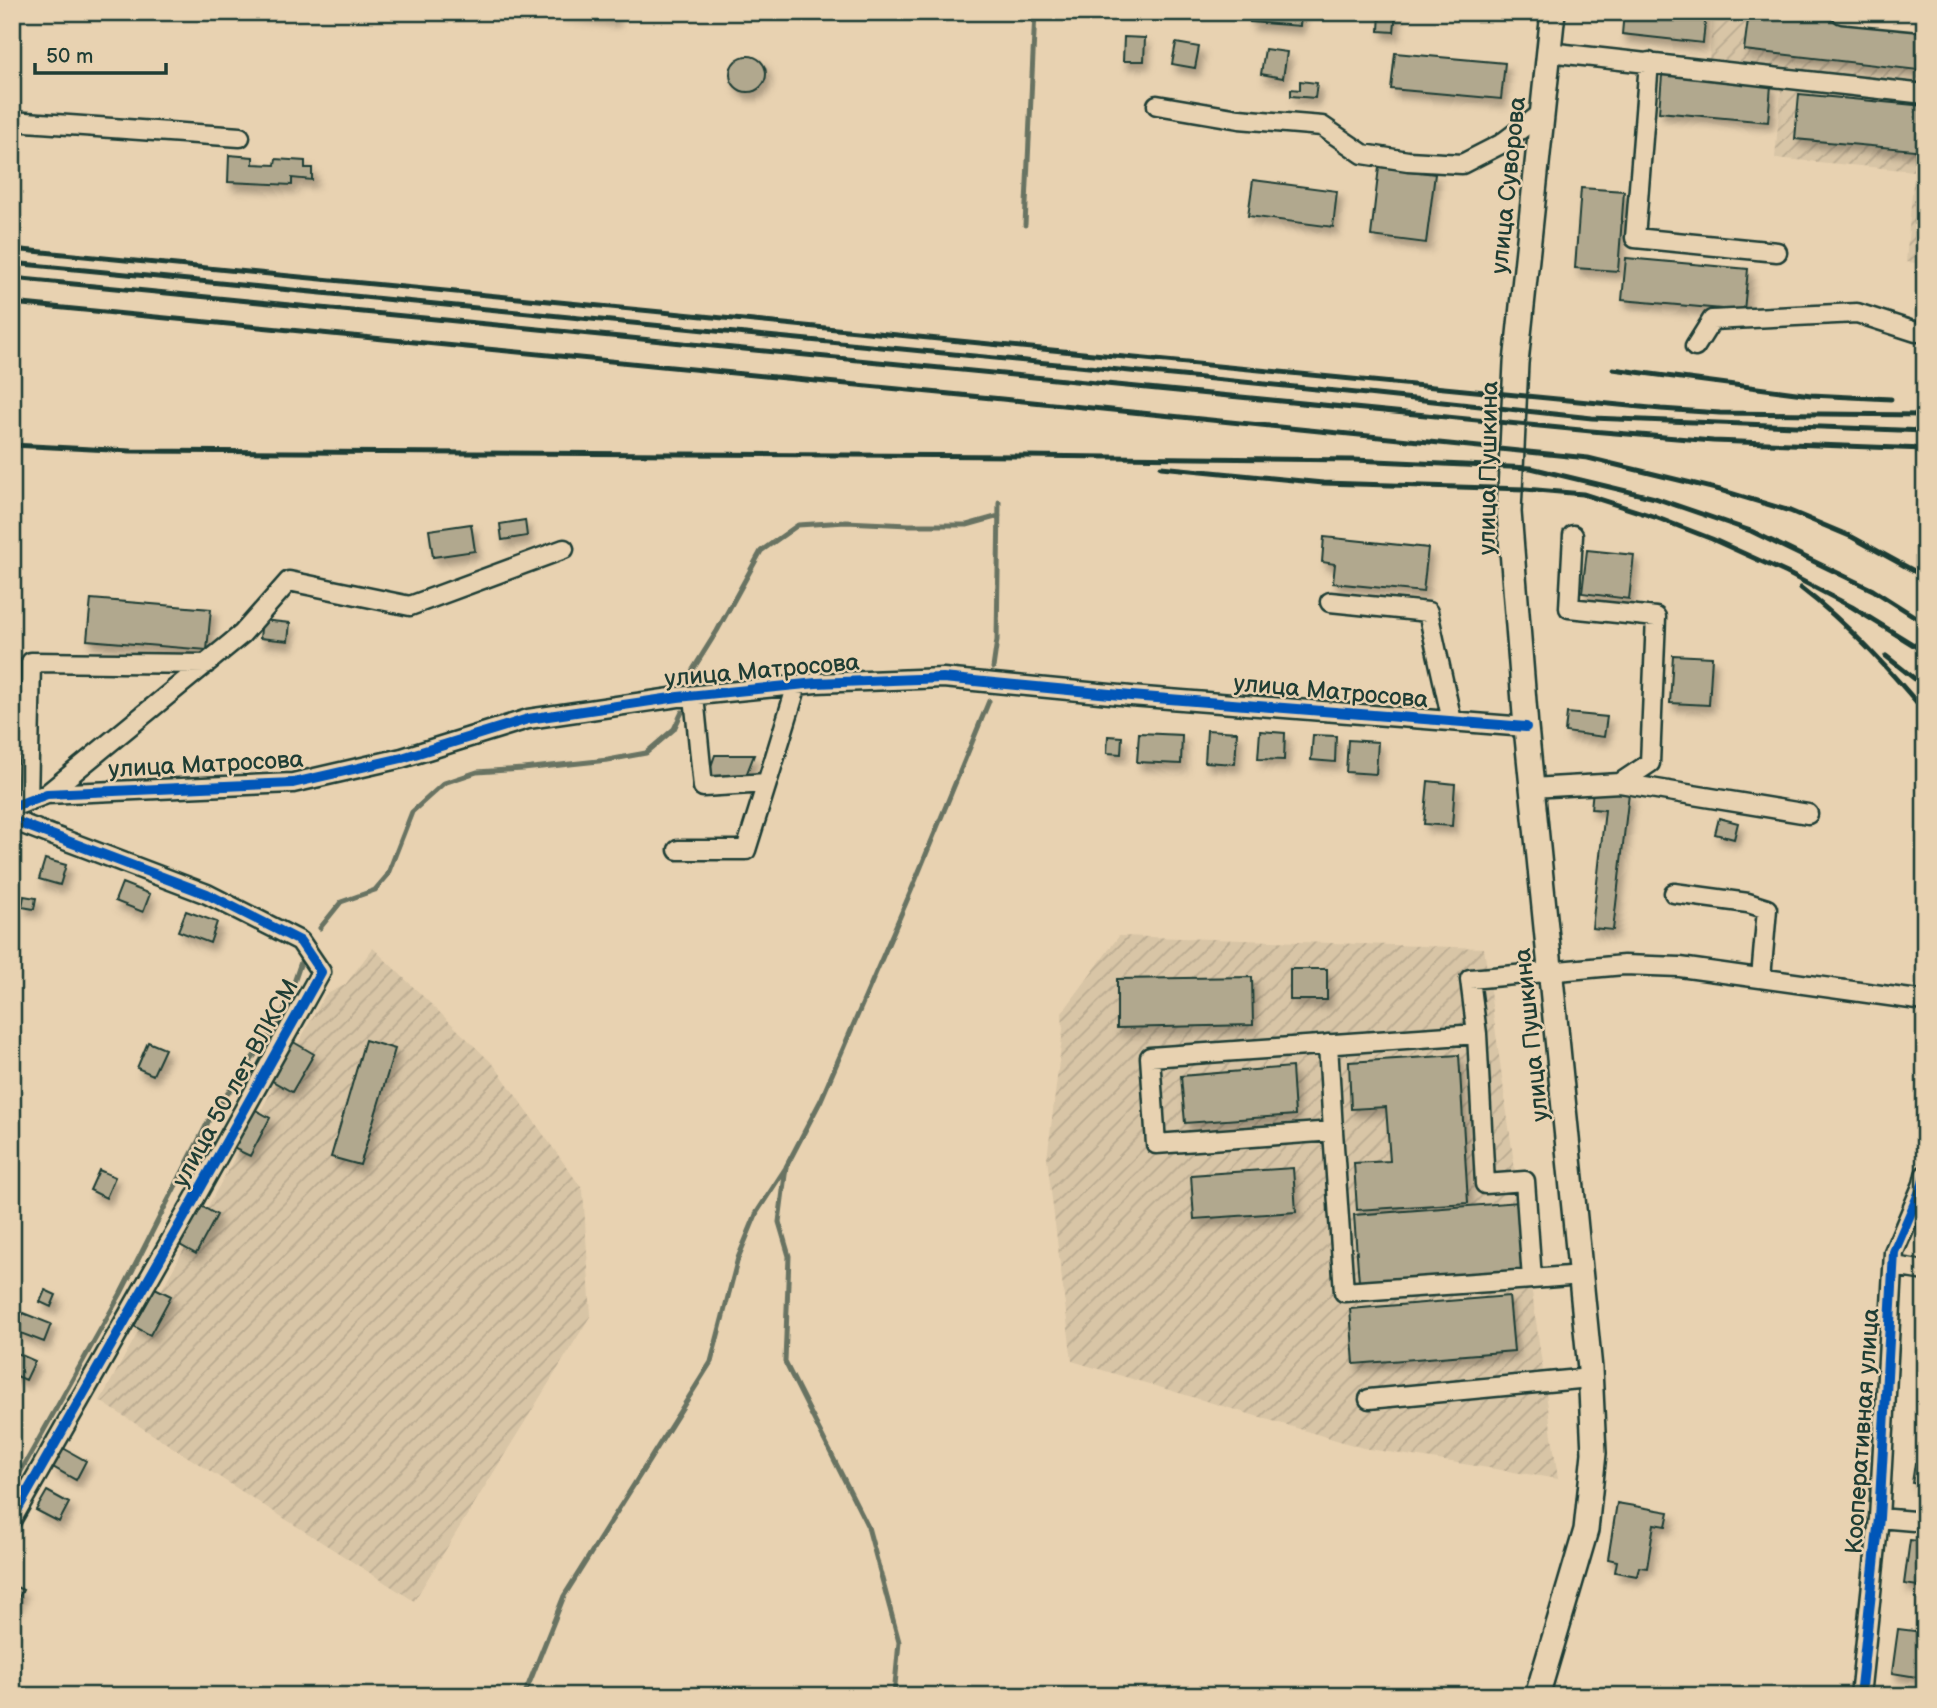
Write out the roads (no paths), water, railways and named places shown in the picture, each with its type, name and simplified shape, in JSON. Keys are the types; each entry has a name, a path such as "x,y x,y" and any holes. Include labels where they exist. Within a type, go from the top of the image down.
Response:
{"main road":[{"name":"улица Суворова","path":"1516,363 1553,12"},
{"name":"улица Пушкина","path":"1516,363 1509,512 1526,727 1581,1275 1594,1453 1586,1530 1537,1696"}],"street":[{"path":"1842,12 1925,22"},
{"path":"1548,52 1925,94"},
{"path":"1649,62 1635,238 1777,252"},
{"path":"1157,105 1239,119 1321,126 1363,154 1408,161 1462,164 1501,144 1542,113"},
{"path":"12,121 240,137"},
{"path":"1695,347 1712,320 1857,313 1916,332 1925,332"},
{"path":"1573,535 1569,608 1656,617 1650,763 1620,783"},
{"path":"47,794 242,635 289,581 411,606 564,549"},
{"path":"1330,602 1428,612 1452,721"},
{"path":"20,804 31,662 206,664"},
{"name":"улица Матросова","path":"20,804 47,794 293,783 401,758 528,719 797,685 943,678 1526,727"},
{"path":"678,850 746,850 797,685"},
{"path":"694,696 703,787 767,783"},
{"path":"1532,788 1620,783 1808,814"},
{"name":"улица 50 лет ВЛКСМ","path":"12,820 207,894 300,941 321,972 12,1519"},
{"path":"1674,894 1748,903 1767,909 1761,978"},
{"path":"1532,1279 1525,1181 1485,1184 1477,1034 1470,979 1624,965 1680,967 1925,1001"},
{"path":"1333,1131 1156,1144 1150,1057 1477,1034"},
{"path":"1328,1044 1344,1292 1581,1275"},
{"name":"Кооперативная улица","path":"1860,1696 1878,1518 1894,1252 1925,1175"},
{"path":"1894,1266 1925,1271"},
{"path":"1369,1399 1590,1378"},
{"path":"1878,1518 1925,1522"}],"waterway":[{"path":"1025,225 1035,12"},
{"path":"993,668 997,640 999,502"},
{"path":"687,679 761,551 798,525 846,522 967,525 999,516"},
{"path":"894,1696 899,1642 868,1527 785,1362 789,1256 779,1222 786,1167 821,1100 989,701"},
{"path":"320,928 341,902 375,890 387,876 412,812 444,783 477,772 608,760 646,753 674,729 682,712"},
{"path":"12,1487 121,1293 209,1120 283,1015 303,956"},
{"path":"524,1696 564,1596 711,1362 738,1258 757,1212 785,1169"}],"railway":[{"path":"12,249 1661,409 1720,413 1925,415"},
{"path":"12,263 1592,418 1925,431"},
{"path":"12,278 1591,431 1713,441 1925,449"},
{"path":"12,303 1588,458 1720,490 1790,511 1852,537 1925,577"},
{"path":"1613,369 1811,395 1891,399"},
{"path":"12,445 131,451 1354,460 1531,468 1655,498 1751,531 1873,590 1925,623"},
{"path":"1161,467 1323,483 1525,489 1583,494 1712,539 1787,573 1852,607 1925,652"},
{"path":"1801,588 1835,616 1925,712"},
{"path":"1886,656 1925,687"}]}
